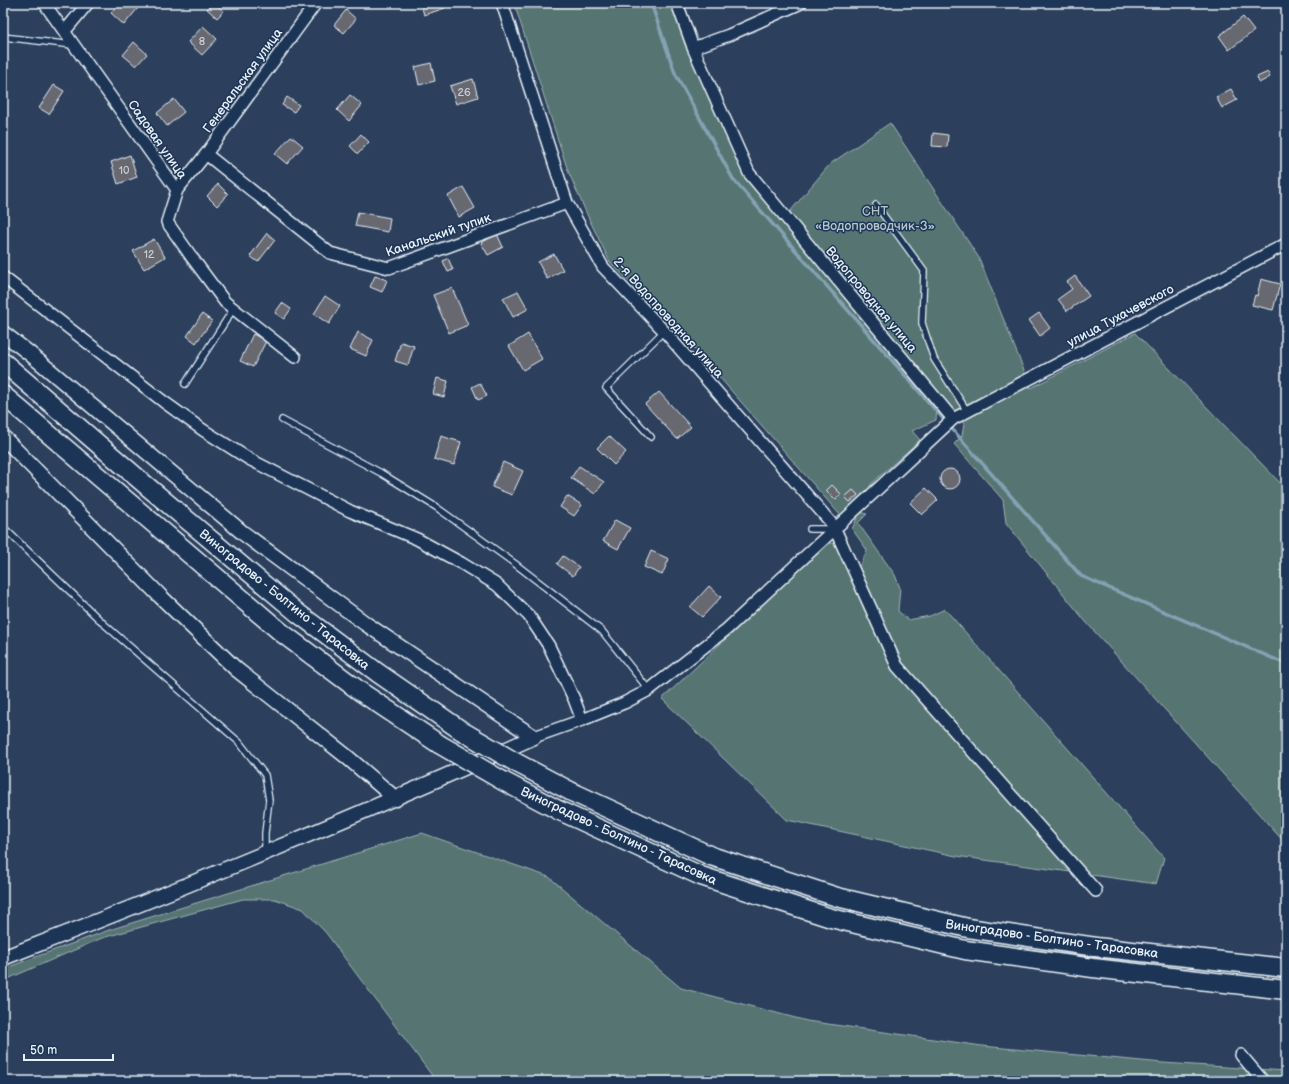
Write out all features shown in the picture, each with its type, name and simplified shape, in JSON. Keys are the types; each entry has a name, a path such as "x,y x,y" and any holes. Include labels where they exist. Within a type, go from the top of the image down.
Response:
{"main road":[{"name":"Виноградово - Болтино - Тарасовка","path":"3,362 299,614 378,673 462,731 514,762 572,792 711,856 837,897 975,929 1096,947 1286,968"},
{"name":"Виноградово - Болтино - Тарасовка","path":"3,395 282,633 361,692 439,744 503,781 558,810 701,876 831,918 965,950 1093,968 1286,990"}],"street":[{"name":"Садовая улица","path":"44,3 177,190 167,222 193,259 224,302 234,308 295,357"},
{"path":"64,32 88,3"},
{"name":"Генеральская улица","path":"177,190 206,154 316,3"},
{"name":"2-я Водопроводная улица","path":"502,3 567,203 603,266 664,331 836,529 896,666 1096,891"},
{"name":"Водопроводная улица","path":"677,3 693,48 749,173 953,419"},
{"path":"693,48 729,35 801,3"},
{"name":"Канальский тупик","path":"206,154 330,253 389,268 567,203"},
{"name":"улица Тухачевского","path":"534,737 624,703 649,690 727,629 953,419 1286,244"},
{"path":"3,277 164,402 203,430 249,459 350,510 418,539 497,585 529,616 549,646 574,698 582,720"},
{"path":"3,333 29,353 242,533 366,624 534,737"},
{"path":"3,437 160,596 236,669 346,756 396,799"},
{"path":"3,958 127,910 396,799 534,737"},
{"path":"1240,1055 1263,1081"}],"lane":[{"path":"3,37 73,45"},
{"path":"876,205 924,271 922,323 934,359 966,412"},
{"path":"185,384 234,308"},
{"path":"651,437 606,388 664,331"},
{"path":"282,420 381,473 429,502 514,563 602,632 649,690"},
{"path":"3,527 104,624 239,742 265,775 269,800 265,833 265,852"},
{"path":"810,529 836,529"}],"green space":[{"path":"514,3 672,3 744,175 837,289 937,407 936,420 912,431 920,440 872,483 863,498 841,516 699,354 610,262 568,171"},
{"name":"СНТ «Водопроводчик-3»","path":"890,123 979,258 1031,388 1135,333 1286,489 1286,844 1086,622 1006,523 1003,500 954,444 962,436 964,424 875,320 788,214 830,164"},
{"path":"860,512 867,514 858,523 895,575 900,588 898,611 908,620 930,616 945,609 1164,858 1156,884 956,856 787,820 662,699 825,545 836,542 851,572 861,564 867,550 852,529"},
{"path":"422,833 549,877 681,988 807,1021 982,1046 1163,1063 1286,1071 1286,1081 436,1081 326,933 303,909 275,899 243,899 102,938 3,981 3,969 109,930"}],"building":[{"path":"119,3 142,3 124,25 111,13"},
{"path":"212,3 224,11 217,18 207,9"},
{"path":"444,3 445,8 424,15 421,4"},
{"path":"346,10 356,19 344,33 334,25"},
{"path":"1243,17 1254,31 1229,50 1219,36"},
{"path":"203,26 217,39 202,55 188,42"},
{"path":"134,42 147,54 136,66 123,55"},
{"path":"431,63 435,81 419,85 415,67"},
{"path":"1268,72 1270,77 1259,83 1257,77"},
{"path":"473,79 478,97 456,104 450,86"},
{"path":"54,85 64,91 49,114 39,108"},
{"path":"1231,89 1237,100 1222,108 1216,97"},
{"path":"350,95 362,105 349,121 337,110"},
{"path":"287,97 299,105 294,112 282,105"},
{"path":"174,99 184,112 167,126 157,113"},
{"path":"933,133 948,135 947,147 932,146"},
{"path":"361,134 369,142 358,154 350,146"},
{"path":"291,136 303,146 287,164 275,154"},
{"path":"130,155 137,177 118,184 111,162"},
{"path":"218,184 228,194 217,206 207,196"},
{"path":"463,187 475,208 459,217 448,196"},
{"path":"358,212 390,218 388,232 355,226"},
{"path":"267,233 275,240 258,262 250,256"},
{"path":"497,234 503,247 488,255 481,243"},
{"path":"154,239 165,257 144,269 133,251"},
{"path":"554,254 563,270 547,279 538,262"},
{"path":"448,258 453,270 448,272 443,261"},
{"path":"375,276 387,280 382,292 370,287"},
{"path":"1075,276 1089,296 1067,311 1058,299 1072,289 1067,282"},
{"path":"1261,279 1280,284 1273,310 1252,305 1255,295 1257,296"},
{"path":"452,288 468,325 449,333 433,295"},
{"path":"518,291 528,309 513,317 503,298"},
{"path":"325,296 340,306 329,324 314,314"},
{"path":"282,303 291,309 284,319 275,313"},
{"path":"1039,313 1050,328 1040,336 1029,320"},
{"path":"202,314 212,321 196,343 187,336"},
{"path":"358,332 373,340 366,356 350,349"},
{"path":"253,334 266,341 253,367 240,361"},
{"path":"528,334 542,359 523,370 509,346"},
{"path":"401,342 414,346 408,365 395,361"},
{"path":"437,378 448,381 444,397 433,394"},
{"path":"480,383 487,396 478,400 472,387"},
{"path":"659,392 691,427 677,439 645,404"},
{"path":"441,436 461,442 454,465 434,459"},
{"path":"609,436 626,452 614,465 597,448"},
{"path":"503,462 523,471 512,495 492,487"},
{"path":"579,466 604,482 595,494 571,478"},
{"path":"946,469 954,469 960,475 960,483 954,489 946,489 940,483 940,475"},
{"path":"832,485 841,494 835,500 826,491"},
{"path":"926,488 938,500 922,515 910,503"},
{"path":"853,490 858,495 850,502 845,497"},
{"path":"567,496 582,505 574,516 560,507"},
{"path":"615,520 630,528 618,549 603,541"},
{"path":"651,551 669,559 662,575 644,567"},
{"path":"563,556 579,567 573,576 557,564"},
{"path":"709,586 721,597 702,617 690,607"}],"waterway":[{"path":"651,3 675,73 733,179 1081,576 1286,664"}]}
